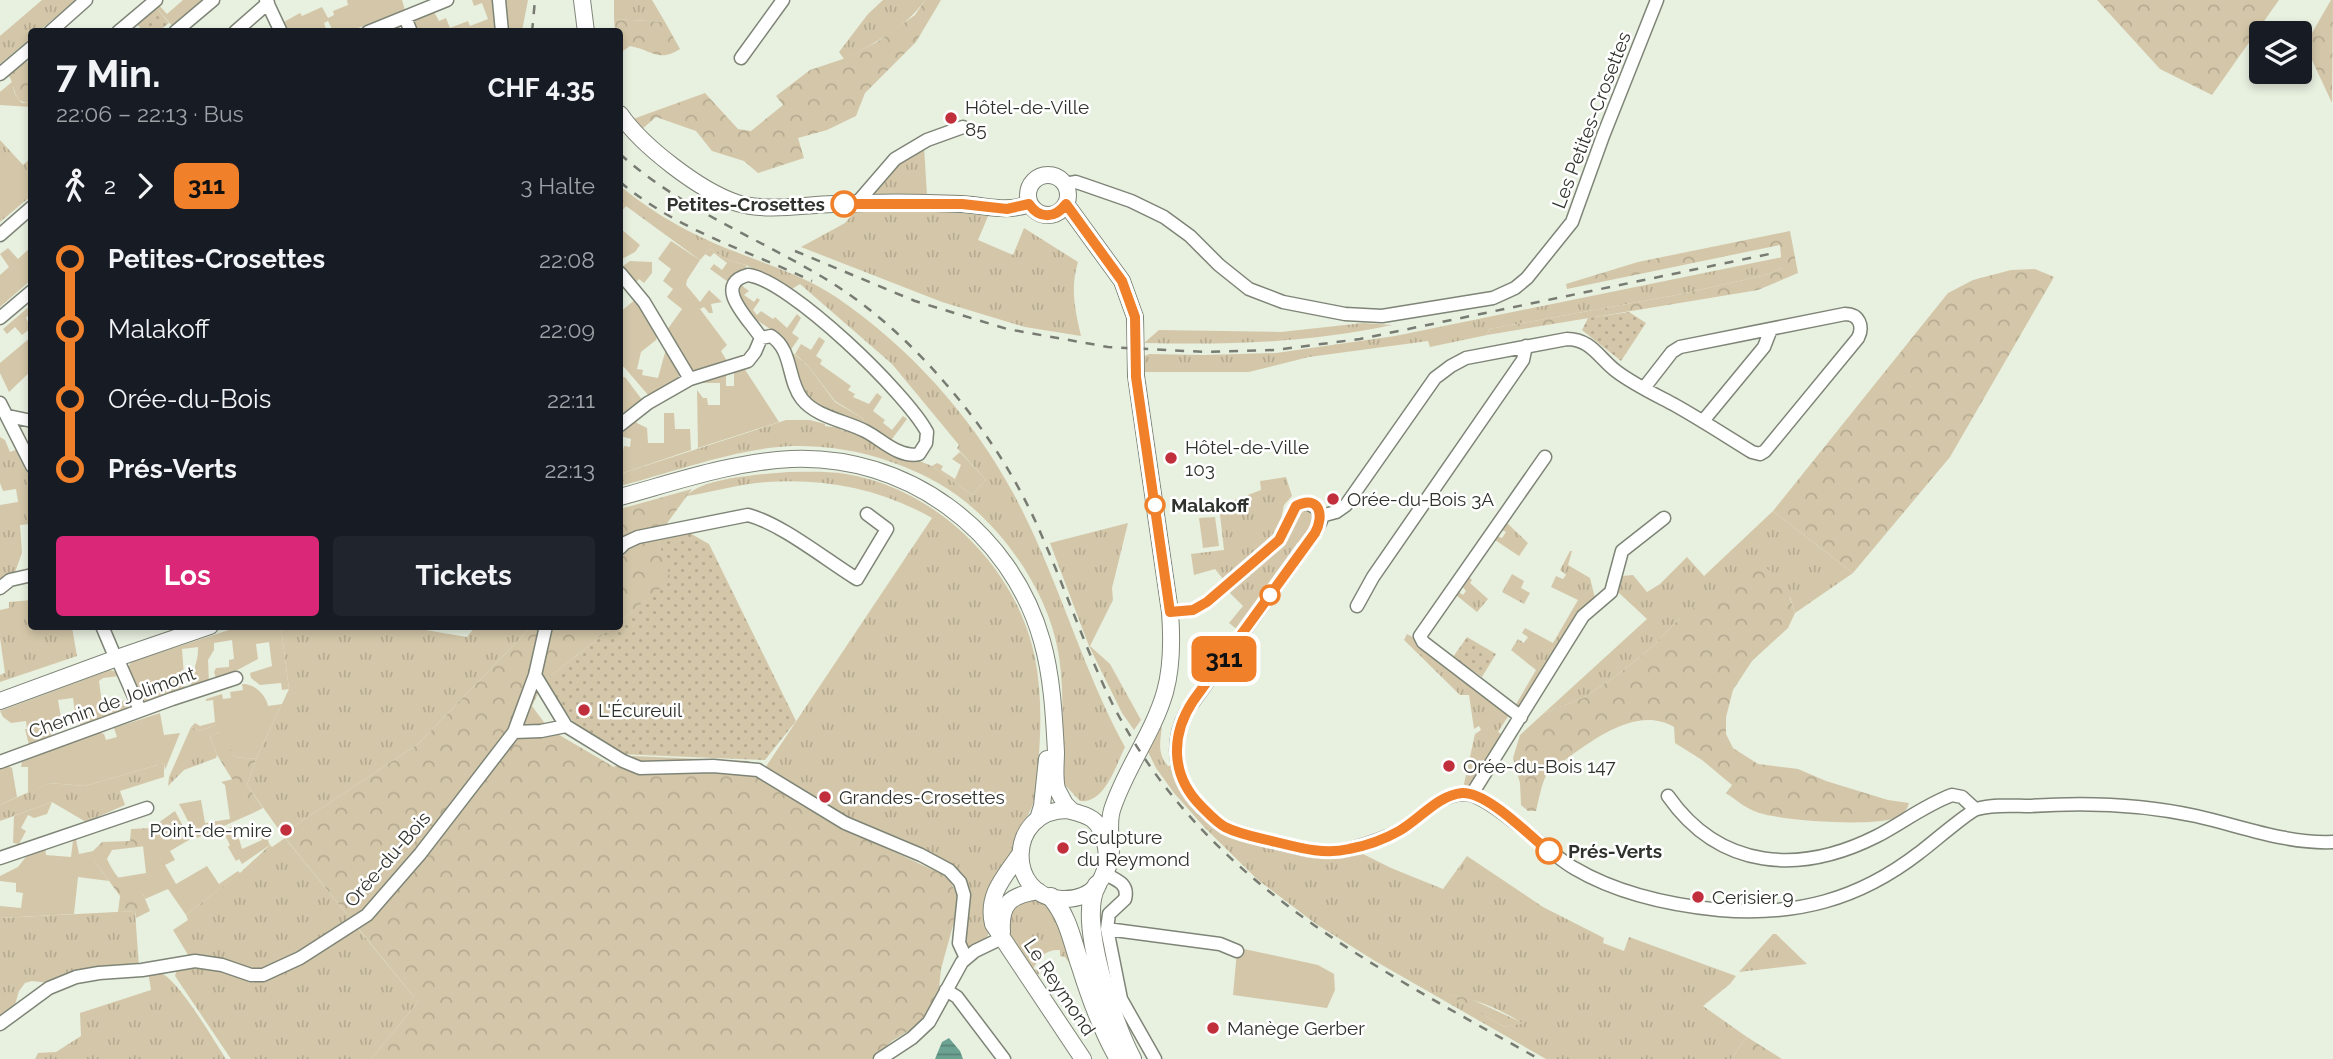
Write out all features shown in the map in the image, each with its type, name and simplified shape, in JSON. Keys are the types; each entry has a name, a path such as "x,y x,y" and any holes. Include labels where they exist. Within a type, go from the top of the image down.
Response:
{"highway":[{"path":"1103,876 1090,904 1097,956 1114,1019 1132,1059"},
{"path":"1044,894 1068,922 1089,992 1119,1059"}],"main road":[{"path":"582,0 586,28"},
{"path":"623,118 642,142 659,156 719,195 737,203 764,206 962,204 1007,209 1029,204"},
{"path":"1054,176 1064,184 1068,196 1066,204 1059,212 1050,216 1035,212 1029,204 1027,192 1037,178 1054,176"},
{"path":"1002,938 1002,916 1006,905 1018,895 1044,894 1072,899 1083,895 1103,876 1111,855 1110,816 1120,786 1155,718 1165,691 1172,636 1136,377 1135,317 1122,281 1066,204"},
{"path":"623,496 728,468 779,460 813,459 873,468 928,492 962,516 999,555 1019,584 1034,615 1043,641 1050,680 1057,789 1065,804 1097,823 1103,835 1103,876"},
{"path":"0,701 181,630"},
{"path":"0,690 197,630"},
{"path":"1038,819 1052,723"},
{"path":"1044,894 1026,877 1021,865 1020,854 1025,834 1038,819 1051,812 1078,813 1103,805 1120,786"},
{"name":"Le Reymond","path":"1020,854 999,883 992,901 993,924 1083,1059"}],"street":[{"path":"54,28 86,0"},
{"path":"123,28 156,0"},
{"path":"180,28 213,0"},
{"path":"378,28 447,0"},
{"path":"499,0 502,28"},
{"path":"741,58 783,0"},
{"name":"Les Petites-Crosettes","path":"1064,184 1085,185 1131,201 1164,217 1190,236 1219,265 1249,289 1283,302 1345,314 1382,316 1493,298 1515,288 1527,278 1572,222 1657,0"},
{"path":"239,28 267,2 279,28"},
{"path":"405,17 409,28"},
{"path":"0,74 28,50"},
{"path":"857,203 895,159 927,140 963,127"},
{"path":"0,235 28,211"},
{"path":"748,275 761,278 805,306 870,365 924,426 928,437 924,449 917,456 902,453 867,432 812,408 797,392 785,352 778,341 771,336 761,338 754,325 734,302 733,295 738,280 748,275"},
{"path":"623,277 644,302 690,379"},
{"path":"0,318 28,294"},
{"path":"1321,516 1340,510 1346,505 1440,374 1466,358 1567,339 1581,341 1616,371 1644,388 1703,421 1752,452 1763,453 1846,353 1860,335 1861,329 1857,318 1848,314 1676,349 1644,388"},
{"path":"1703,421 1764,347 1771,329"},
{"path":"623,423 648,403 690,379 748,360 761,338"},
{"path":"1357,606 1373,577 1522,360 1526,346"},
{"path":"0,403 28,458"},
{"path":"8,416 28,420"},
{"path":"1521,717 1423,642 1420,636 1545,457"},
{"path":"1170,612 1193,610 1207,602 1279,540 1292,510 1298,504 1314,505 1321,516"},
{"path":"623,545 638,537 748,515 787,534 857,579 887,529 867,514"},
{"path":"1321,516 1315,533 1186,712 1177,732 1177,764 1184,785 1192,797 1225,827 1290,846 1335,852 1351,849 1398,831 1450,796 1472,794 1487,801 1572,867 1620,891 1682,905 1759,912 1809,907 1841,898 1868,886 1902,866 1975,809 2054,804 2129,805 2195,816 2300,841 2333,842"},
{"path":"1472,794 1583,616 1611,592 1622,551 1664,518"},
{"path":"0,588 10,580 28,576"},
{"path":"104,630 140,710"},
{"name":"Orée-du-Bois","path":"0,1024 49,988 76,977 183,962 206,962 251,975 263,975 299,958 367,915 420,853 514,732 535,675 545,630"},
{"path":"535,675 566,726 623,761 640,768 713,766 758,770 845,823 921,855 949,870 960,882 964,895 959,943 966,958"},
{"name":"Chemin de Jolimont","path":"0,762 236,678"},
{"path":"514,732 541,731 566,726"},
{"path":"1668,796 1677,810 1706,836 1750,857 1780,861 1810,859 1851,847 1876,837 1952,795 1962,797 1975,809"},
{"path":"0,858 147,808"},
{"path":"1103,876 1119,880 1127,891 1125,900 1109,914 1107,929 1121,999 1155,1059"},
{"path":"1107,929 1220,944 1237,951"},
{"path":"880,1059 923,1028 936,1011 955,971 966,958 1002,938"},
{"path":"946,990 955,995 1004,1059"}],"green space":[{"path":"42,0 76,0 43,28 28,28 28,41 0,64 0,36"},
{"path":"183,0 207,0 174,28 154,5 157,3 167,14"},
{"path":"347,0 402,0 405,10 358,28 332,28 328,21 324,23 326,28 285,28 282,23 300,13 302,16 322,7 328,18 334,15 333,11 348,5"},
{"path":"472,0 495,0 497,28 450,28 468,21 470,26 488,19 482,3 474,6"},
{"path":"505,0 528,0 523,28 508,28"},
{"path":"614,0 652,0 665,22 614,19"},
{"path":"883,0 925,0 899,27 844,59 839,52 868,14"},
{"path":"925,0 941,0 916,42 865,93 856,116 827,130 798,138 804,158 758,173 744,161 712,151 696,131 656,117 641,130 633,119 705,93 738,129 751,131 783,105 776,96 810,70 843,59 877,42 915,15"},
{"path":"2097,0 2279,0 2264,21 2249,21 2249,43 2212,95 2160,69"},
{"path":"2333,0 2332,103 2312,60 2312,33"},
{"path":"154,5 169,23 163,28 140,28 134,21"},
{"path":"434,12 439,21 446,18 450,28 414,28 413,20"},
{"path":"614,19 665,22 680,49 666,55 630,46 623,51 623,28 615,28"},
{"path":"27,61 28,103 17,97 8,75"},
{"path":"13,81 18,98 22,103 28,103 28,107 0,105 0,92"},
{"path":"0,140 23,165 28,161 28,199 0,222"},
{"path":"924,146 927,195 870,195 897,163"},
{"path":"0,155 28,187 0,211"},
{"path":"623,188 694,234 822,288 888,337 957,409 995,463 1028,522 1095,685 1125,747 1108,782 1096,796 1080,801 1064,784 1060,668 1052,627 1043,602 1015,555 998,533 959,497 938,483 905,467 869,455 832,448 795,446 730,455 623,485 623,473 786,420 810,420 866,435 864,439 932,466 972,495 986,480 957,448 959,445 892,364 800,284 792,289 710,249 700,260 626,206 623,210"},
{"path":"956,209 989,214 978,240 1013,255 1024,228 1078,262 1074,290 1081,336 1025,327 942,302 801,247 845,223 856,210"},
{"path":"623,231 640,245 635,252 623,258"},
{"path":"1790,231 1798,273 1758,290 1487,335 1489,329 1676,295 1766,275 1782,268 1780,245 1567,289 1566,284 1638,262"},
{"path":"671,241 700,260 686,285 700,302 709,290 722,302 711,304 713,313 709,313 704,307 700,309 727,345 721,351 727,361 700,371 691,371 667,330 682,309 667,297 673,289 663,281 671,269 658,259"},
{"path":"8,248 18,259 28,250 28,283 0,307 0,275 9,267 0,254"},
{"path":"710,249 728,260 746,265 747,272 731,284 710,269 714,264 722,270 727,263 714,253 710,257 705,254"},
{"path":"1783,257 1782,268 1766,275 1676,295 1489,329 1487,335 1430,347 1428,341 1309,357 1249,372 1142,372 1142,357 1149,354 1276,353 1395,336"},
{"path":"630,261 652,262 652,273 644,283 639,279 634,284 623,271 623,266"},
{"path":"2035,269 2054,277 1950,457 1853,573 1773,511 1948,293 1973,280 2011,270"},
{"path":"741,285 749,291 744,295 754,302 757,298 760,300 753,310 757,315 761,311 773,319 775,317 787,328 797,314 801,318 792,333 799,338 790,351 778,335 748,311 738,290"},
{"path":"636,299 658,333 656,340 641,352 637,369 643,370 642,375 658,378 666,349 680,376 649,396 623,367 623,310"},
{"path":"28,308 28,330 22,335 15,327 7,334 3,329"},
{"path":"1629,312 1646,323 1621,361 1582,330 1588,318"},
{"path":"1363,323 1392,325 1329,336 1268,342 1144,343 1159,330 1281,332"},
{"path":"819,337 825,341 816,356 822,360 820,364 851,386 848,390 855,394 853,397 869,404 877,393 882,397 873,411 885,420 883,423 892,430 903,416 907,419 889,443 861,424 864,419 835,401 808,366 795,354 801,344 811,350"},
{"path":"28,340 28,374 9,392 0,373 0,363"},
{"path":"793,353 808,366 835,402 864,419 861,424 838,413 823,412 804,398 788,354"},
{"path":"744,368 779,422 698,448 697,390 703,398 707,398 708,405 720,405 720,383 700,383 726,374 726,386 734,386 734,372"},
{"path":"623,377 625,377 643,401 623,415"},
{"path":"664,413 674,413 675,429 690,429 691,450 623,473 623,450 624,446 630,447 631,439 623,437 623,429 635,419 647,428 648,443 664,443"},
{"path":"0,437 5,440 10,452 18,449 28,472 28,524 20,525 22,553 14,575 0,581 0,505 18,502 16,489 3,491 0,483"},
{"path":"960,452 986,480 972,495 932,466 937,463 943,466 941,470 955,479 961,465 952,459"},
{"path":"788,472 846,474 880,483 912,496 941,515 968,538 992,564 1011,593 1025,625 1035,658 1040,693 1040,745 1035,797 1013,847 987,938 970,948 966,948 962,943 957,871 845,818 763,771 932,518 873,493 810,482 757,483 687,496 694,490 718,481"},
{"path":"1286,477 1292,496 1284,505 1279,529 1223,579 1215,569 1194,575 1191,554 1224,550 1219,506 1261,490 1260,481"},
{"path":"692,489 657,537 672,580 623,619 623,508"},
{"path":"1308,510 1315,514 1315,519 1302,545 1298,542 1265,588 1270,592 1239,631 1229,623 1243,606 1229,592 1287,539 1301,513"},
{"path":"1773,511 1853,573 1795,613 1790,597 1680,618 1652,647 1616,676 1583,698 1544,713 1647,619 1618,592 1622,576 1633,575 1647,592 1660,584 1687,557 1704,576"},
{"path":"1215,517 1219,546 1203,548 1199,518"},
{"path":"1128,523 1112,588 1113,600 1090,646 1110,664 1141,720 1134,730 1122,713 1089,646 1050,543"},
{"path":"1507,523 1528,543 1519,556 1495,540 1497,536 1502,538 1506,532 1502,530"},
{"path":"688,532 709,544 796,721 765,760 617,754 578,729 544,681 609,630 623,630 623,619 671,580 657,537"},
{"path":"1570,551 1568,565 1590,578 1595,598 1522,711 1515,706 1536,670 1511,650 1518,639 1524,643 1528,637 1522,633 1525,628 1553,643 1578,600 1551,587 1556,576 1563,579 1566,575 1560,570"},
{"path":"1761,566 1780,579 1795,613 1788,628 1752,661 1733,690 1726,717 1726,734 1733,748 1758,764 1798,769 1826,781 1888,800 1909,803 1904,812 1884,821 1867,822 1803,820 1765,815 1726,793 1732,785 1702,760 1675,743 1674,727 1661,721 1647,720 1633,722 1605,733 1580,749 1547,774 1536,811 1528,811 1521,805 1520,783 1513,758 1520,735 1544,713 1583,698 1616,676 1652,647 1680,618 1731,582"},
{"path":"1512,574 1524,581 1521,588 1530,593 1524,604 1502,592"},
{"path":"1469,577 1472,580 1470,583 1488,599 1477,612 1456,595 1459,592 1463,595 1466,591 1462,586"},
{"path":"28,600 28,630 73,630 77,656 0,682 0,675 5,673 0,638 0,610 9,608 9,602"},
{"path":"229,630 281,630 289,689 282,690 281,683 260,685 251,678 250,673 272,666 269,642 256,644 258,659 217,681 214,672 216,668 229,667 229,660 234,659 232,640 214,643 214,650 208,660 209,682 190,688 198,647 182,649 185,690 143,702 128,667 131,662"},
{"path":"281,630 426,630 467,637 473,630 528,630 418,744 282,834 247,785 256,759 289,689"},
{"path":"528,630 609,630 544,681 532,706 549,729 614,767 633,756 749,761 843,828 948,877 960,900 941,969 938,998 917,1026 892,1041 872,1059 371,1059 418,1002 282,834 418,744"},
{"path":"1407,634 1416,639 1421,649 1509,715 1498,732 1506,737 1468,789 1464,784 1475,734 1481,730 1479,726 1474,729 1469,695 1460,695 1404,640"},
{"path":"1467,637 1496,654 1482,677 1453,657"},
{"path":"110,670 117,672 119,676 99,681 103,711 120,709 119,702 130,699 128,710 80,727 80,713 75,713 73,698 58,700 62,724 47,739 29,745 26,721 11,723 0,711"},
{"path":"242,684 251,685 259,691 268,706 282,704 256,759 235,757 216,725 200,731 191,727 195,723 200,726 215,722 213,700 206,699 222,694 223,699 231,698 230,692 243,690"},
{"path":"160,713 164,735 180,733 165,770 164,763 85,786 49,783 28,793 28,767 21,767 22,762 98,732 104,734 106,740 117,737 114,728"},
{"path":"216,725 221,731 210,737 216,758 184,770 168,786 169,777 191,727 200,731"},
{"path":"1162,725 1160,746 1164,761 1168,766 1173,766 1212,824 1341,856 1363,854 1443,889 1467,856 1543,907 1604,938 1603,943 1624,951 1629,937 1736,976 1703,1006 1747,1037 1731,1059 1546,1059 1375,961 1316,924 1258,880 1174,793 1148,752","holes":["1449,994 1496,1009 1522,1023 1504,1027"]},
{"path":"221,731 235,757 256,759 247,785 263,808 253,813 217,755 210,737"},
{"path":"164,763 164,777 120,791 125,805 86,822 52,802 0,821 0,805 49,783 85,786"},
{"path":"6,765 12,768 17,797 0,805 0,767"},
{"path":"233,779 253,813 197,838 179,804 201,800 205,823 230,819 225,785 221,782"},
{"path":"52,802 47,814 34,818 28,815 21,828 26,831 19,844 13,843 14,816"},
{"path":"175,811 184,828 146,846 112,850 107,859 114,871 121,881 143,894 150,911 136,918 135,911 118,912 120,896 93,859 93,851 102,842 130,841 131,829 151,828"},
{"path":"235,825 242,849 262,840 261,837 265,835 263,830 271,835 268,841 270,845 242,864 239,859 236,861 223,831"},
{"path":"184,828 189,840 170,851 175,860 165,865 176,884 207,866 219,884 238,871 240,873 186,915 168,889 145,899 143,894 135,893 116,878 146,873 143,846"},
{"path":"285,838 354,923 261,972 190,958 173,930 188,920 186,915 241,872 270,845 272,847"},
{"path":"76,839 79,854 93,851 93,859 109,881 78,877 74,914 0,918 0,906 21,908 23,893 16,892 16,883 0,881 0,876 18,867 29,853 45,846 46,855 71,857 73,840"},
{"path":"1040,899 1055,911 1072,967 1065,957 1060,956 1060,950 1051,951 1040,957 1033,969 1039,970 1039,975 1032,970 1007,933 1013,901"},
{"path":"135,911 139,967 49,983 25,983 19,991 14,1008 0,1018 0,918"},
{"path":"356,926 418,1002 371,1059 231,1059 175,976 177,968 182,966 222,969 253,983"},
{"path":"1773,934 1807,964 1739,972"},
{"path":"1244,949 1318,965 1334,974 1335,990 1327,1008 1233,995 1237,951"},
{"path":"148,972 159,972 176,986 226,1059 35,1059 38,1053 56,1052 81,1036 80,1013 151,990"},
{"path":"1446,993 1471,999 1523,1023 1504,1027"},
{"path":"1747,1037 1782,1059 1731,1059"}],"water":[{"path":"949,1038 963,1059 935,1059 942,1042"}],"railway":[{"path":"532,28 535,0"},
{"path":"623,156 666,190 819,275 854,298 917,352 945,383 988,438 1024,498 1114,707 1152,769 1196,823 1245,871 1299,914 1416,990 1539,1059"},
{"path":"623,184 689,227 812,281"},
{"path":"795,251 915,301 1007,329 1108,347 1206,352 1275,350 1360,339 1774,253"}],"bus line":[{"name":"311","path":"844,204 962,204 1007,209 1029,204 1035,212 1044,216 1055,215 1066,204 1122,281 1135,317 1136,377 1170,612 1193,610 1207,602 1279,540 1296,506 1307,503 1320,511 1321,521 1315,533 1193,701 1177,732 1177,764 1184,785 1216,821 1237,832 1290,846 1335,852 1351,849 1398,831 1450,796 1472,794 1487,801 1549,851"}],"place":[{"name":"Hôtel-de-Ville 85","path":"951,118"},
{"name":"Petites-Crosettes","path":"844,204"},
{"name":"Hôtel-de-Ville 103","path":"1171,458"},
{"name":"Orée-du-Bois 3A","path":"1333,499"},
{"name":"Malakoff","path":"1155,505"},
{"name":"L'Écureuil","path":"584,710"},
{"name":"Orée-du-Bois 147","path":"1449,766"},
{"name":"Grandes-Crosettes","path":"825,797"},
{"name":"Point-de-mire","path":"286,830"},
{"name":"Sculpture du Reymond","path":"1063,848"},
{"name":"Prés-Verts","path":"1549,851"},
{"name":"Cerisier 9","path":"1698,897"},
{"name":"Manège Gerber","path":"1213,1028"}]}
